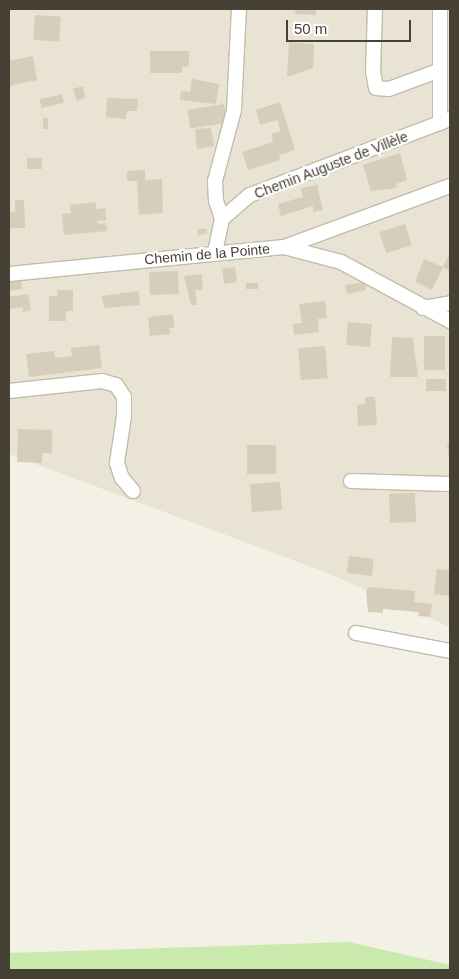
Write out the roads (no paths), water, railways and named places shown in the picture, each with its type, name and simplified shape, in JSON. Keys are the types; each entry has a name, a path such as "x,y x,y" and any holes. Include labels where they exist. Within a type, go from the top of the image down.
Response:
{"street":[{"path":"215,252 222,219 216,201 215,181 234,110 239,9"},
{"path":"375,9 373,72 376,88 389,88 438,71"},
{"path":"440,9 438,71 445,121"},
{"name":"Chemin Auguste de Villèle","path":"222,219 250,195 445,121"},
{"path":"284,247 450,186"},
{"name":"Chemin de la Pointe","path":"9,274 215,252 284,247 341,262 450,321"},
{"path":"423,308 450,303"},
{"path":"9,391 102,381 116,385 124,397 124,416 118,463 122,478 133,491"},
{"path":"351,481 450,484"},
{"path":"356,633 450,651"}]}
